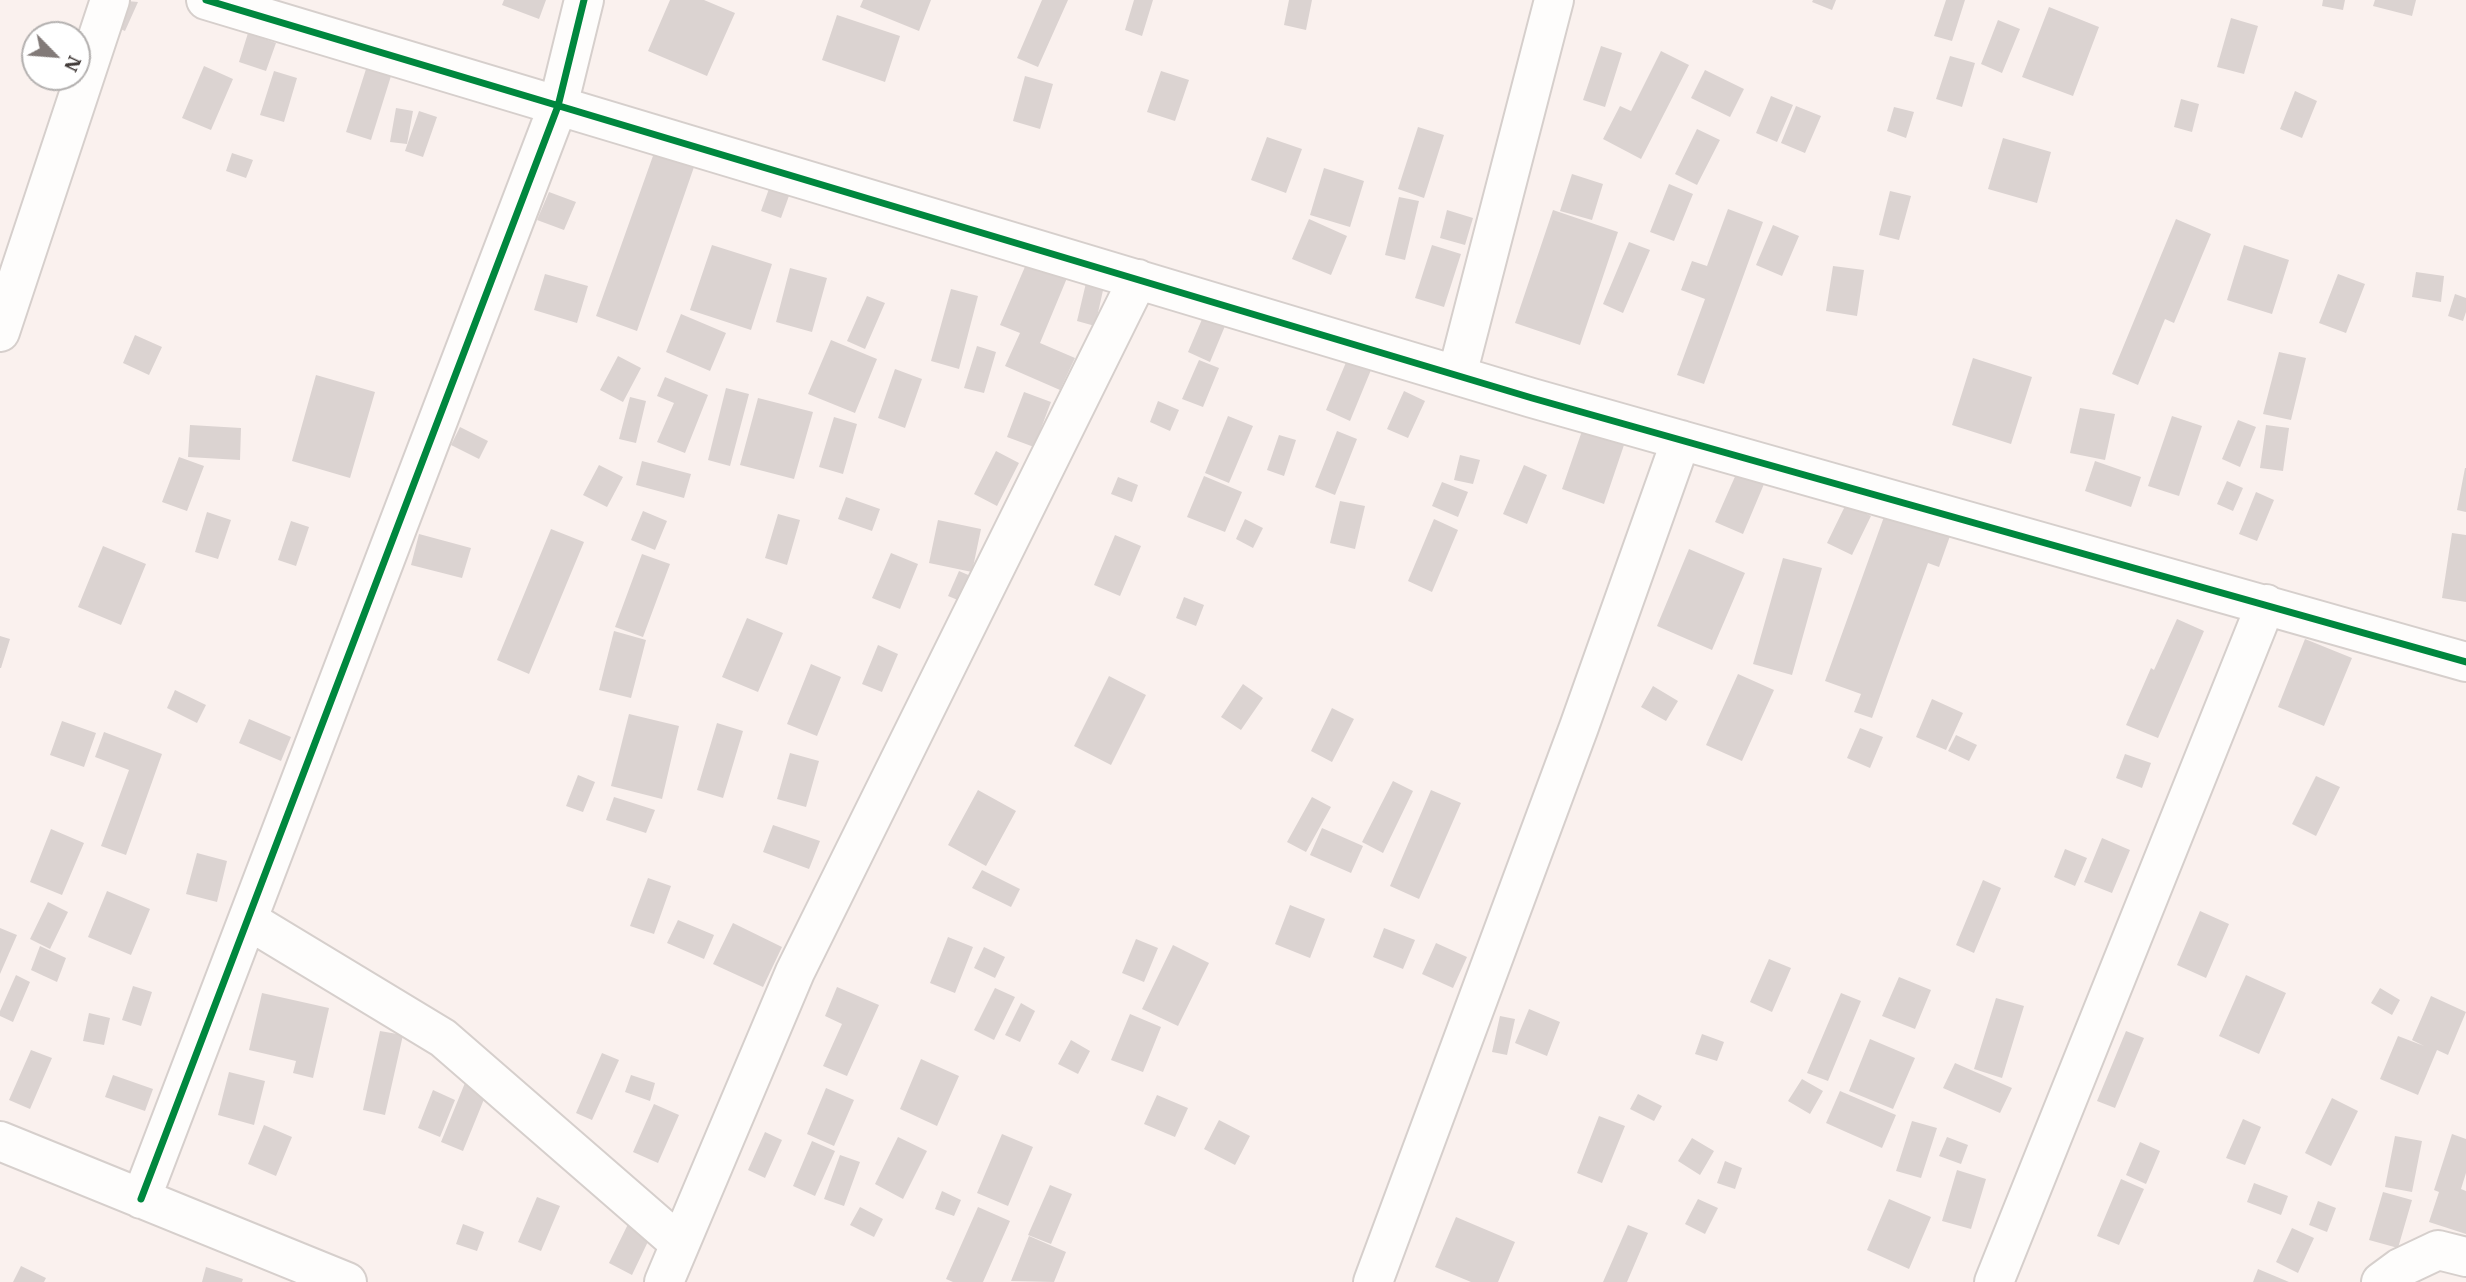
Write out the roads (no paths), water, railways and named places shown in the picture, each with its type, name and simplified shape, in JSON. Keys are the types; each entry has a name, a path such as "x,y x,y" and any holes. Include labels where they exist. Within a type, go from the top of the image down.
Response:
{"street":[{"path":"0,332 110,0"},
{"path":"206,0 1457,375 2466,662"},
{"path":"141,1199 558,106 584,0"},
{"path":"1457,375 1553,0"},
{"path":"664,1282 795,972 1138,279"},
{"path":"1373,1282 1681,440"},
{"path":"1994,1282 2266,604"},
{"path":"248,920 443,1038 680,1244"},
{"path":"0,1141 347,1282"},
{"path":"2381,1282 2400,1268 2438,1250 2466,1256"}]}
